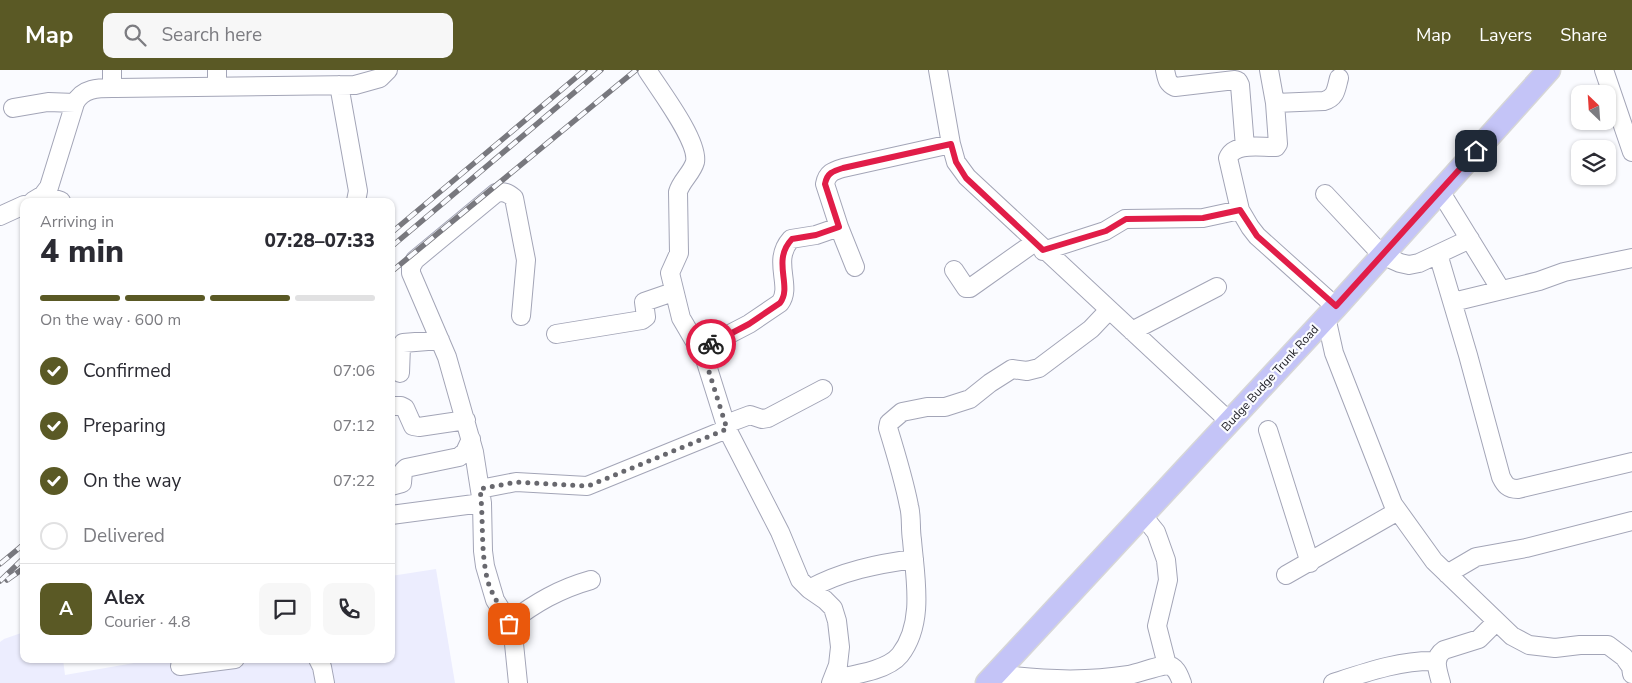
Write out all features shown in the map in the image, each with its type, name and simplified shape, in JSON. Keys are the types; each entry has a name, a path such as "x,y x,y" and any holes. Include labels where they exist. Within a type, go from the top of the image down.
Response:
{"main road":[{"name":"Budge Budge Trunk Road","path":"991,679 1331,312 1548,70"}],"street":[{"path":"112,70 112,88"},
{"path":"38,198 49,187 75,103 79,95 90,90 217,78 355,85 380,78 388,70"},
{"path":"647,70 686,131 695,151 694,164 680,188 678,197 678,253 670,273 680,318 705,359 726,426 780,532 800,580 809,590 833,608 837,621 840,647 838,665 832,681"},
{"path":"938,70 951,144 956,162 966,178 1230,422"},
{"path":"1166,70 1167,80 1176,87 1238,81 1240,85 1245,147"},
{"path":"1270,70 1275,102 1278,144 1272,147 1245,147 1230,153 1228,158 1240,210 1257,236 1331,312 1334,353 1393,504 1434,561 1512,636 1529,645 1555,648 1580,645 1608,646 1624,657 1632,670"},
{"path":"1604,70 1632,152"},
{"path":"1275,102 1324,101 1330,99 1335,95 1339,78"},
{"path":"339,85 358,191 357,198"},
{"path":"13,108 48,102 75,103"},
{"path":"855,267 825,184 826,177 830,172 843,168 951,144"},
{"path":"1440,191 1501,290"},
{"path":"518,683 513,634 495,600 485,566 481,496 471,439 447,357 412,278 411,266 415,260 496,193 508,193 514,198 525,250 526,270 521,316"},
{"path":"1325,194 1382,255 1391,260 1409,265 1470,239"},
{"path":"0,216 20,208"},
{"path":"954,270 966,288 970,288 1039,246 1106,231 1126,219 1203,218 1240,210"},
{"path":"699,350 749,324 784,299 782,256 792,239 816,235 839,227"},
{"path":"1438,254 1453,302 1498,469 1506,485 1510,489 1518,489 1632,462"},
{"path":"1453,302 1564,272 1632,258"},
{"path":"1132,332 1217,288"},
{"path":"556,334 642,320 646,317 644,302 674,292"},
{"path":"832,681 865,673 881,667 900,656 912,633 916,616 910,506 888,428 889,423 902,412 926,406 945,407 970,399 1012,369 1027,371 1039,368 1091,329 1109,310"},
{"path":"400,373 401,346 403,343 440,340"},
{"path":"395,513 481,496 516,482 588,486 726,426 743,416 750,415 762,419 768,418 823,389"},
{"path":"395,406 405,408 413,426 419,427 466,420"},
{"path":"1268,430 1310,563"},
{"path":"395,485 402,483 403,471 406,468 459,457 465,452 471,439"},
{"path":"1286,575 1398,511"},
{"path":"1143,516 1156,532 1166,560 1168,580 1158,626 1166,665"},
{"path":"1447,574 1476,557 1526,548 1632,521"},
{"path":"809,590 838,575 878,564 914,559"},
{"path":"509,624 522,613 562,589 591,580"},
{"path":"1441,683 1436,661 1439,654 1444,650 1479,639 1496,622"},
{"path":"1333,683 1393,665 1436,661"},
{"path":"180,666 204,663"},
{"path":"320,663 324,683"},
{"path":"991,679 1096,679 1139,673 1166,665 1175,669 1182,683"}],"shaded area":[{"path":"436,569 455,683 0,683 0,642 20,633 20,663 64,663 65,675 134,663 395,663 395,575"}],"railway":[{"path":"395,230 585,70"},
{"path":"395,244 601,70"},
{"path":"395,269 636,70"},
{"path":"0,564 20,547"},
{"path":"0,581 20,562"},
{"path":"7,580 20,571"}],"way so far":[{"path":"509,624 495,600 485,566 480,489 509,482 579,486 597,484 727,429 705,359 699,350 711,344"}],"route":[{"path":"711,344 749,324 784,299 785,290 781,266 782,256 789,241 795,237 816,235 839,227 825,184 826,177 830,172 843,168 951,144 956,162 966,178 1043,250 1106,231 1126,219 1203,218 1240,210 1257,236 1336,306 1476,151"}]}
